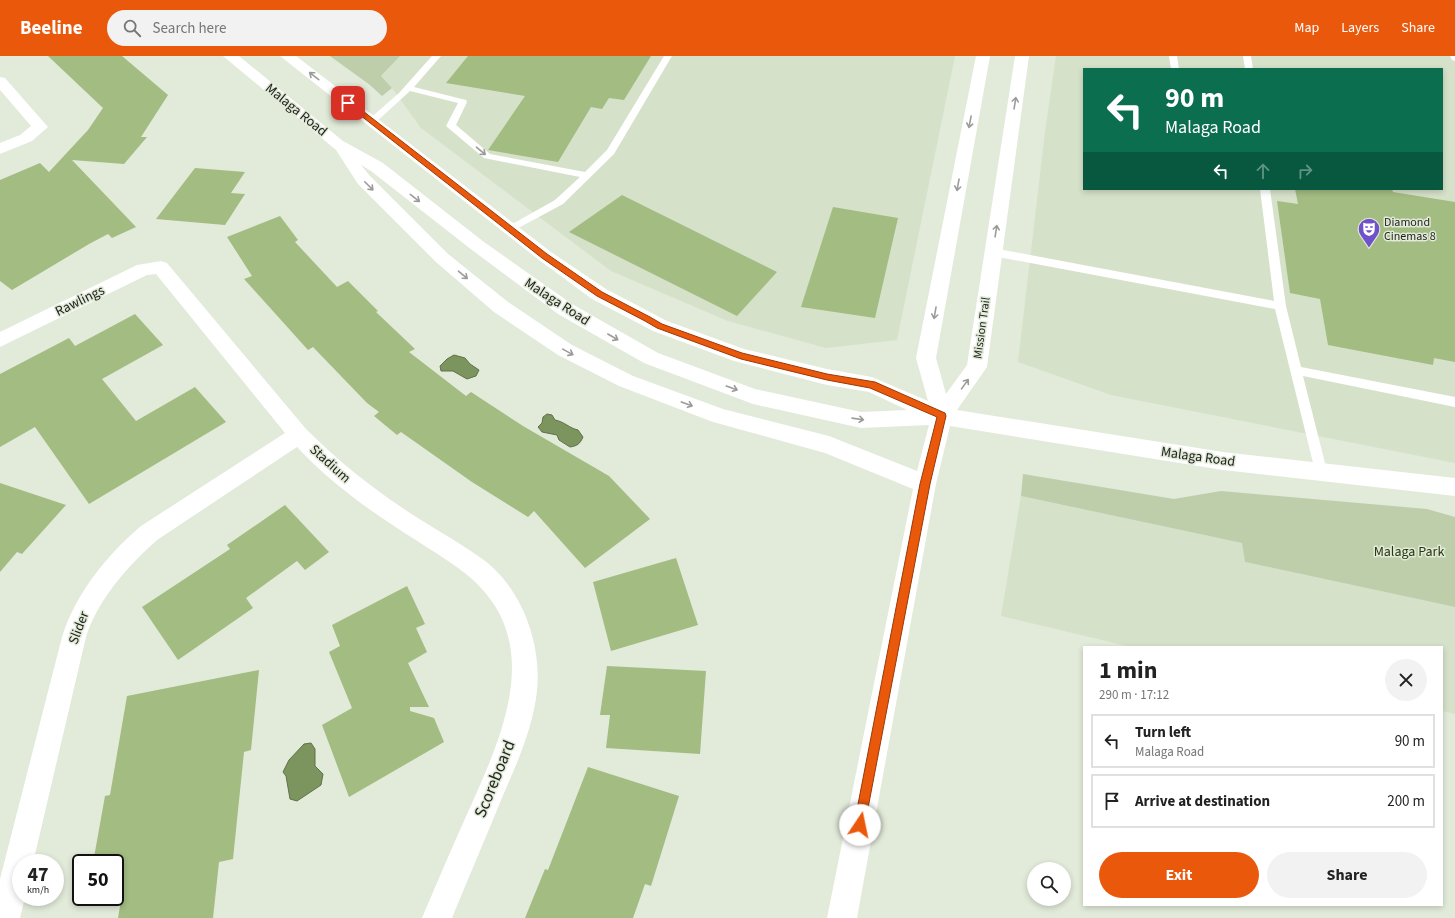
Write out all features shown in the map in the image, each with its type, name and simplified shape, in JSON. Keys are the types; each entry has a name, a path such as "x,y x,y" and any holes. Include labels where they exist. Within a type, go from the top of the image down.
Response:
{"street":[{"name":"Malaga Road","path":"230,56 337,144 377,167 478,246 565,309 651,358 753,396 861,420 942,416 1223,462 1321,471 1455,487"},
{"name":"Malaga Road","path":"287,56 545,256 599,294 660,326 741,356 827,377 872,385 942,416"},
{"path":"842,918 925,484 942,416 926,358 983,56"},
{"name":"Mission Trail","path":"942,416 977,367 1022,56"},
{"path":"0,81 40,127 26,138 0,149"},
{"path":"337,144 364,180 442,258 501,307 565,350 626,382 720,416 830,445 925,484"},
{"name":"Rawlings","path":"0,340 143,269 161,266"},
{"name":"Stadium","path":"161,266 299,435 323,460 355,486 395,515 485,575 499,592 510,610 520,634"},
{"name":"Slider","path":"5,918 74,637 79,621 87,606 121,559 149,533 299,435"},
{"name":"Scoreboard","path":"437,918 511,744 521,714 525,682 525,662 520,634"}],"lane":[{"path":"372,121 408,88 437,56"},
{"path":"511,229 559,202 611,152 668,56"},
{"path":"1173,56 1175,68"},
{"path":"1247,56 1249,68"},
{"path":"408,88 463,102 450,126 487,156 587,175"},
{"path":"1265,190 1280,306 1321,471"},
{"path":"993,252 1280,306"},
{"path":"1296,370 1455,402"}],"shaded area":[{"path":"400,56 955,56 897,340 826,348 728,321 611,271 421,128 392,88 381,76"},
{"path":"1056,56 1455,56 1455,463 1111,395 1018,362 1045,132"},
{"path":"454,355 465,358 470,364 479,370 476,376 467,379 453,371 441,371 440,366"},
{"path":"547,414 552,415 555,420 578,430 583,437 579,443 570,447 559,440 557,435 542,432 538,427 542,423 543,417"},
{"path":"1021,496 1242,543 1245,562 1455,607 1455,714 1443,711 1443,646 1127,646 1001,616"},
{"path":"311,743 315,749 315,766 323,774 321,785 297,801 290,799 286,776 283,772 289,760 304,744"}],"green space":[{"path":"330,56 400,56 381,76 392,88 382,96 370,85"},
{"name":"Malaga Park","path":"1023,474 1174,499 1221,491 1427,509 1455,517 1455,607 1245,562 1242,543 1021,496"}],"building":[{"path":"48,56 122,56 168,95 141,137 147,137 124,164 72,160 136,227 112,238 108,234 12,290 0,281 0,180 40,163 49,172 88,130 103,108"},
{"path":"468,56 651,56 624,100 609,98 602,109 591,107 558,162 488,150 525,96 446,83"},
{"path":"195,168 245,172 231,193 245,194 225,225 156,219"},
{"name":"Diamond Cinemas 8","path":"1295,190 1392,190 1393,192 1455,202 1455,362 1434,358 1433,365 1328,345 1320,299 1290,293 1277,201 1298,204"},
{"path":"622,195 777,272 737,316 569,232"},
{"path":"833,207 898,218 875,318 801,307"},
{"path":"280,216 298,240 295,242 337,287 348,281 378,311 376,312 415,349 409,352 466,396 471,392 523,426 609,476 650,519 585,568 534,511 528,517 472,482 401,432 397,435 374,416 379,412 367,403 313,347 308,350 244,279 252,276 227,237"},
{"path":"135,314 163,345 102,379 136,421 195,387 226,422 89,504 35,427 0,447 0,374 69,338 75,346"},
{"path":"0,483 66,505 22,554 17,552 0,572"},
{"path":"285,505 329,552 305,570 297,561 246,598 253,608 178,660 142,607 230,549 227,545"},
{"path":"676,558 698,625 611,651 593,582"},
{"path":"407,586 425,624 416,628 427,652 408,663 429,707 410,707 410,711 434,718 444,742 349,797 322,725 352,708 329,652 340,646 332,625"},
{"path":"607,666 706,671 700,754 606,748 610,715 600,715"},
{"path":"259,670 251,750 244,752 233,859 219,862 213,918 118,918 120,906 124,906 124,854 95,854 105,796 110,795 127,696"},
{"path":"588,767 679,796 651,886 645,884 633,918 525,918 545,869 548,870"}],"place":[{"name":"Diamond Cinemas 8","path":"1369,248"}],"route":[{"path":"348,103 545,256 599,294 660,326 741,356 827,377 872,385 942,416 925,484 860,825"}]}
